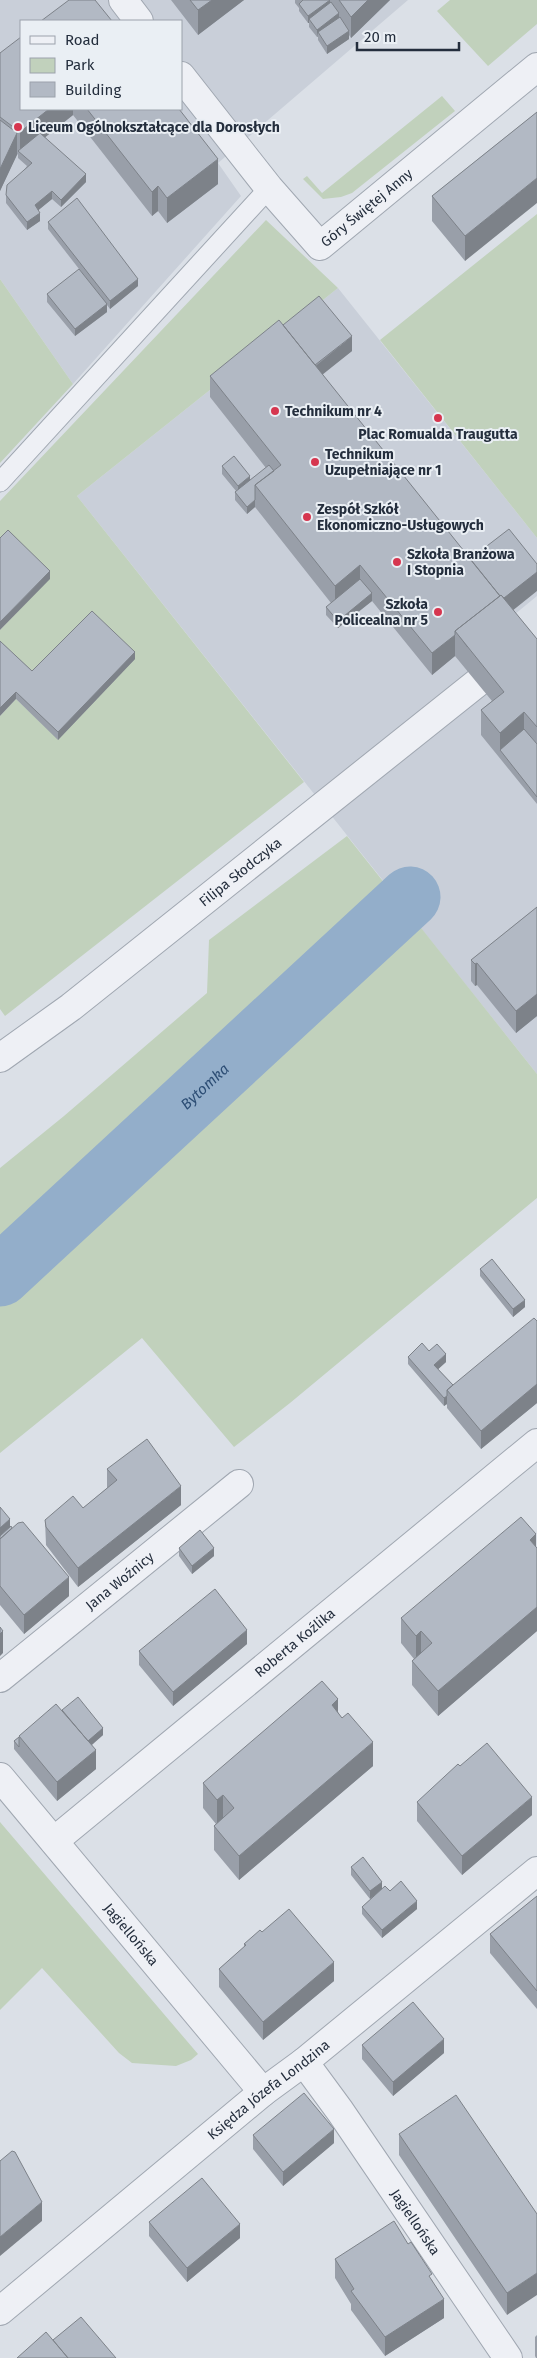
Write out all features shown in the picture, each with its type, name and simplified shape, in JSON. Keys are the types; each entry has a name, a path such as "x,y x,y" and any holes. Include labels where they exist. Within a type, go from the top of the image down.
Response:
{"street":[{"path":"123,0 138,20"},
{"name":"Góry Świętej Anny","path":"182,77 269,188 320,246 537,68"},
{"name":"Filipa Słodczyka","path":"0,1058 70,1007 477,683"},
{"name":"Roberta Koźlika","path":"54,1841 537,1443"},
{"name":"Jana Woźnicy","path":"0,1678 238,1484"},
{"name":"Jagiellońska","path":"0,1777 263,2092"},
{"name":"Księdza Józefa Londzina","path":"0,2311 263,2092 304,2062 537,1871"},
{"name":"Jagiellońska","path":"304,2062 340,2111 508,2358"}],"lane":[{"path":"0,482 269,188"}],"shaded area":[{"path":"0,0 408,0 218,163 241,196 73,384 0,279"},
{"name":"Zespół Szkół Ekonomiczno-Usługowych","path":"338,288 537,538 537,596 509,619 537,654 537,1074 77,496"}],"green space":[{"path":"450,0 537,0 537,24 488,66 437,11"},
{"path":"442,96 455,111 352,193 341,197 323,199 303,179 307,176 322,193"},
{"path":"537,214 537,538 380,340"},
{"path":"266,220 338,288 77,496 304,782 5,1016 0,1009 0,716 16,699 58,739 32,679 0,648 0,630 50,578 0,546 0,501"},
{"path":"0,279 73,384 0,463"},
{"path":"347,836 386,885 362,920 0,1246 0,1168 64,1116 207,993 209,940"},
{"path":"418,924 537,1074 537,1198 290,1403 234,1447 142,1338 0,1453 0,1301"},
{"path":"0,1822 198,2054 191,2060 176,2066 132,2063 119,2053 42,1968 0,2010"}],"building":[{"path":"69,0 95,0 111,20 42,20"},
{"path":"190,0 212,0 198,10"},
{"path":"303,0 330,0 308,16 299,4"},
{"path":"339,0 368,0 351,17"},
{"path":"331,2 339,13 317,30 309,19"},
{"path":"340,17 349,31 327,46 318,32"},
{"path":"20,38 20,110 48,110 20,132 0,117 0,53"},
{"path":"88,110 180,110 218,159 167,198 158,186 152,192"},
{"path":"537,112 537,178 465,236 432,196"},
{"path":"0,120 17,133 0,169"},
{"path":"40,133 86,174 61,200 52,191 35,205 40,213 27,222 6,195 7,185 32,163 18,151"},
{"path":"77,198 138,279 110,301 48,222"},
{"path":"79,269 107,304 75,329 47,294"},
{"path":"319,296 352,336 315,365 283,325"},
{"path":"279,320 500,596 455,631 455,635 432,653 360,565 335,586 255,485 281,465 210,376"},
{"path":"234,456 250,476 238,486 222,466"},
{"path":"269,465 274,471 255,485 255,500 247,507 235,492"},
{"path":"509,529 537,564 537,572 504,598 500,596 470,559"},
{"path":"8,530 50,571 0,622 0,538"},
{"path":"360,579 372,593 338,621 326,607"},
{"path":"501,595 537,639 537,727 524,712 500,733 481,710 504,692 455,631"},
{"path":"92,611 135,652 58,732 16,692 0,708 0,641 32,671"},
{"path":"524,729 537,744 537,797 500,750"},
{"path":"537,907 537,994 516,1011 477,963 475,964 471,960"},
{"path":"492,1259 525,1300 513,1309 480,1269"},
{"path":"534,1318 537,1321 537,1384 481,1431 447,1390"},
{"path":"422,1343 429,1351 437,1344 446,1354 434,1365 453,1385 447,1390 447,1396 444,1398 408,1357"},
{"path":"147,1439 181,1486 78,1568 46,1527 45,1520 73,1496 83,1508 117,1480 107,1469"},
{"path":"0,1507 10,1519 0,1528"},
{"path":"521,1517 536,1534 530,1540 537,1548 537,1607 438,1691 412,1661 432,1643 421,1631 416,1636 401,1618"},
{"path":"23,1522 69,1577 24,1615 0,1586 0,1539 18,1523"},
{"path":"11,1526 12,1528 0,1539 0,1536"},
{"path":"200,1530 214,1548 192,1566 179,1548"},
{"path":"215,1589 247,1630 173,1692 139,1651"},
{"path":"322,1681 338,1699 332,1705 342,1718 348,1713 373,1742 239,1856 214,1826 234,1808 223,1795 217,1800 203,1783"},
{"path":"78,1697 103,1728 88,1741 62,1710"},
{"path":"56,1704 96,1750 57,1782 19,1736"},
{"path":"19,1737 19,1747 14,1741"},
{"path":"487,1743 532,1797 462,1856 417,1802 458,1764 460,1766"},
{"path":"363,1857 382,1882 370,1891 351,1867"},
{"path":"401,1881 417,1901 382,1930 362,1907 385,1886 390,1891"},
{"path":"537,1896 537,1991 490,1934"},
{"path":"289,1909 334,1962 263,2022 219,1969 260,1930 262,1932"},
{"path":"413,2002 444,2039 393,2082 362,2045"},
{"path":"304,2093 334,2129 283,2172 253,2135"},
{"path":"456,2095 537,2214 537,2273 507,2293 399,2134"},
{"path":"12,2151 15,2152 42,2202 0,2237 0,2161"},
{"path":"202,2178 240,2224 187,2268 149,2222"},
{"path":"394,2221 408,2244 411,2242 432,2274 429,2276 444,2299 385,2337 351,2291 354,2289 335,2259"},
{"path":"81,2317 116,2358 68,2358 53,2340"},
{"path":"46,2332 68,2358 17,2358"}],"waterway":[{"name":"Bytomka","path":"0,1276 410,897"}],"place":[{"name":"Liceum Ogólnokształcące dla Dorosłych","path":"18,127"},
{"name":"Technikum nr 4","path":"275,411"},
{"name":"Plac Romualda Traugutta","path":"438,418"},
{"name":"Technikum Uzupełniające nr 1","path":"315,462"},
{"name":"Zespół Szkół Ekonomiczno-Usługowych","path":"307,517"},
{"name":"Szkoła Branżowa I Stopnia","path":"397,562"},
{"name":"Szkoła Policealna nr 5","path":"438,612"}]}
